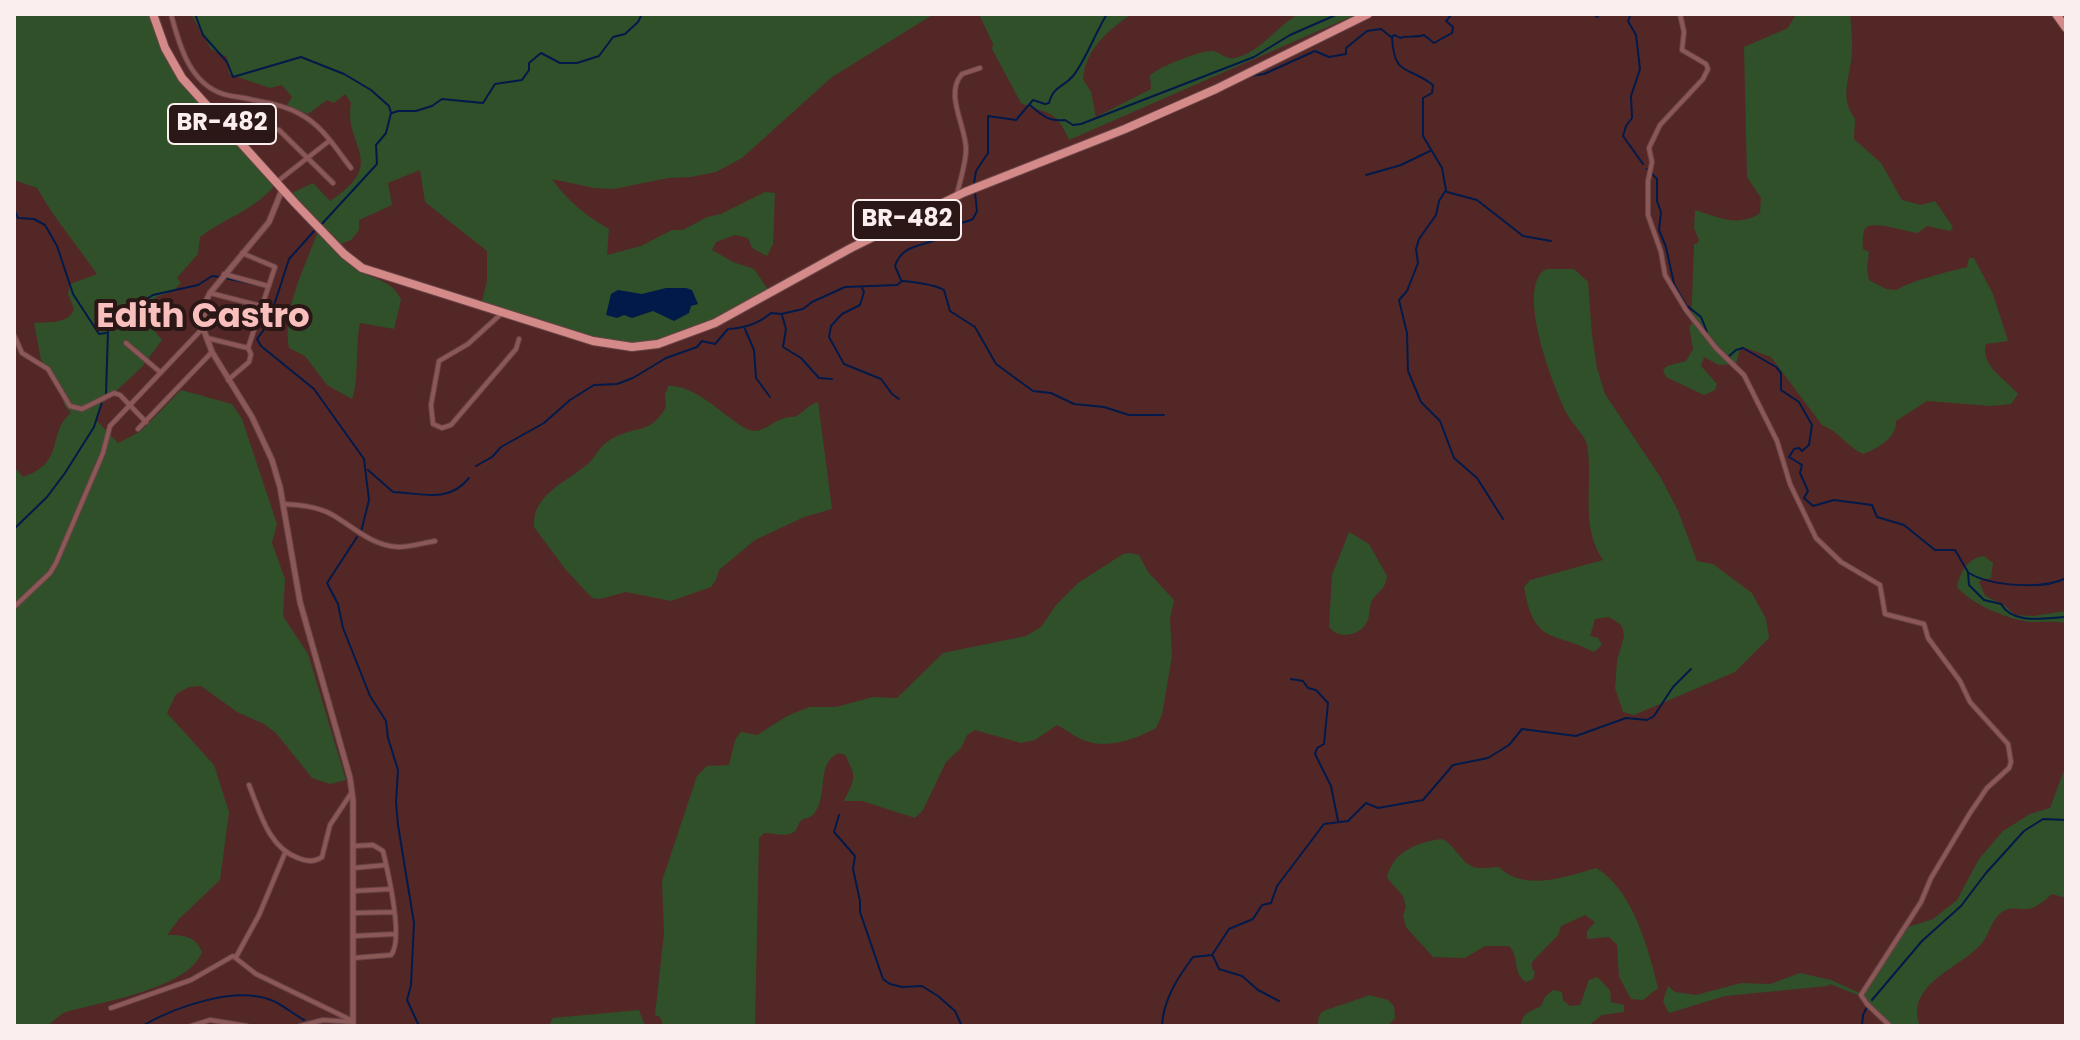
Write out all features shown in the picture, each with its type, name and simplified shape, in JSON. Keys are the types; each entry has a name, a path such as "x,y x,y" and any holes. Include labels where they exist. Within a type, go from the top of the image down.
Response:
{"highway":[{"name":"BR-482","path":"153,14 177,70 279,186 362,268 501,314 607,344 639,347 669,342 715,323 851,248 956,196 1216,89 1368,14"},
{"path":"2056,14 2066,28"}],"street":[{"path":"171,14 183,53 204,83 222,94 292,110 314,123 351,168"},
{"path":"1680,14 1684,32 1682,50 1706,64 1708,69 1703,79 1660,125 1649,148 1652,162 1648,181 1648,215 1668,283 1716,348 1744,375 1777,441 1790,484 1816,538 1841,562 1880,585 1885,614 1924,624 1928,638 1960,681 1970,702 2004,737 2011,750 2009,768 1987,788 1967,818 1931,878 1921,902 1862,994 1863,1000 1890,1026"},
{"path":"956,196 966,148 958,116 956,83 962,74 980,68"},
{"path":"231,134 255,126 276,128 333,183"},
{"path":"329,141 279,186 269,222 210,293 202,314 203,328 212,352 263,437 276,474 300,602 346,755 352,792 353,1023"},
{"path":"228,380 249,362 251,354 248,348 254,326 275,270 274,265 242,253"},
{"path":"224,274 268,286"},
{"path":"210,293 261,306"},
{"path":"202,314 254,326"},
{"path":"501,314 468,344 439,361 431,405 433,424 442,428 451,425 516,349 519,339"},
{"path":"14,607 50,573 56,563 103,453 108,430 203,328"},
{"path":"14,335 22,353 48,369 70,406 82,409 114,393 146,422"},
{"path":"206,338 248,348"},
{"path":"126,343 160,372"},
{"path":"138,429 212,352"},
{"path":"283,504 316,508 331,514 378,543 399,547 435,541"},
{"path":"249,785 272,838 285,853 302,860 319,860 325,850 330,825 352,792"},
{"path":"353,846 377,846 383,851 391,889 396,946 391,955 353,958"},
{"path":"236,957 259,915 285,853"},
{"path":"353,868 386,865"},
{"path":"353,891 391,889"},
{"path":"353,913 394,912"},
{"path":"353,936 395,934"},
{"path":"111,1008 191,980 233,956 250,971 353,1023"},
{"path":"191,1026 210,1020 247,1026"},
{"path":"300,1026 323,1020 353,1023"}],"green space":[{"path":"14,14 149,14 168,64 179,80 275,185 259,201 200,237 198,254 177,278 181,283 173,291 156,297 145,315 162,340 142,367 102,404 96,420 118,443 141,431 181,390 232,404 242,419 277,524 272,543 285,579 283,616 308,654 346,780 330,784 312,778 276,733 237,712 201,686 189,687 176,694 167,713 214,765 229,812 220,880 179,919 167,935 192,939 202,952 194,965 162,985 66,1012 49,1025 39,1027 14,1026 14,467 23,477 46,463 59,429 71,413 65,406 56,378 41,360 34,323 68,317 74,309 68,294 70,284 97,274 37,188 14,180"},
{"path":"191,14 934,14 832,77 742,158 716,172 614,189 552,179 578,207 609,229 607,255 641,246 672,230 683,230 765,192 775,193 773,244 767,256 752,248 748,238 735,235 716,242 712,250 754,269 769,291 690,331 641,343 595,339 481,305 487,281 487,251 425,202 420,170 388,183 392,205 359,220 359,230 351,240 341,244 292,193 313,183 330,201 348,187 357,175 361,164 350,118 351,103 345,94 334,103 327,100 308,114 287,105 292,97 282,85 270,88 229,74 227,57 211,49"},
{"path":"979,14 1131,14 1093,49 1085,68 1083,79 1091,92 1096,117 1151,89 1150,76 1179,60 1212,51 1232,58 1245,55 1301,14 1357,14 1069,140 1054,117 1021,103 992,49 993,44"},
{"path":"1796,14 1850,14 1852,56 1846,92 1855,119 1854,139 1881,163 1902,200 1921,205 1935,201 1953,227 1950,231 1927,226 1918,233 1869,226 1864,231 1863,249 1869,252 1869,280 1886,289 1896,290 1921,279 1967,267 1969,258 1974,258 1993,294 2008,341 1986,344 1985,352 1990,366 2018,394 2011,404 1990,406 1927,401 1896,421 1894,432 1886,441 1863,454 1822,425 1771,357 1743,347 1736,364 1719,365 1704,357 1701,366 1717,384 1715,390 1704,395 1666,377 1663,370 1686,361 1693,349 1689,325 1694,244 1699,240 1694,228 1695,210 1736,220 1760,213 1761,198 1747,177 1744,47 1788,28"},
{"path":"318,231 344,260 393,288 401,300 394,329 360,323 352,399 327,385 305,356 289,348 292,303"},
{"path":"1546,269 1574,269 1588,282 1597,368 1605,394 1661,478 1678,511 1697,561 1713,564 1752,593 1766,619 1769,638 1735,672 1634,715 1623,712 1615,688 1617,661 1624,636 1620,624 1609,617 1595,619 1590,636 1598,638 1602,645 1594,652 1557,638 1540,628 1534,619 1524,587 1530,580 1603,560 1591,533 1589,519 1587,445 1567,414 1554,383 1535,316 1537,279"},
{"path":"668,386 693,392 739,424 756,431 781,419 797,416 818,402 832,509 804,517 755,540 719,570 711,587 671,601 626,592 592,598 566,570 534,527 538,507 551,491 589,463 608,441 655,422 666,407"},
{"path":"1349,532 1369,544 1387,576 1385,585 1371,603 1368,620 1363,627 1343,635 1329,627 1332,575"},
{"path":"1123,554 1139,555 1148,572 1174,600 1170,619 1172,656 1162,715 1156,728 1131,739 1103,744 1082,740 1057,725 1035,740 1021,743 975,730 967,735 961,748 946,762 923,810 915,818 862,801 844,801 853,774 845,755 839,753 831,758 824,772 821,799 813,815 801,821 792,833 764,833 759,838 755,1026 663,1026 660,1017 655,1015 664,933 662,881 697,776 707,766 729,765 735,740 741,732 757,735 787,716 809,707 836,707 873,697 897,698 943,653 1026,636 1041,627 1056,605 1078,583"},
{"path":"1984,556 1993,563 1991,578 1979,581 1985,596 2004,605 2015,615 2034,616 2065,611 2066,623 2013,618 1981,605 1963,593 1957,587 1960,576 1969,563"},
{"path":"2066,765 2066,898 2052,894 2033,908 2008,909 1998,915 1982,943 1927,987 1917,1011 1920,1026 1894,1026 1858,995 1830,984 1725,996 1669,1013 1663,1001 1668,986 1675,992 1696,995 1741,983 1770,984 1800,973 1831,980 1862,994 1902,929 1933,919 1957,900 1979,859 2003,831 2030,814 2050,808"},
{"path":"1441,839 1472,866 1499,867 1520,879 1546,880 1596,868 1609,877 1629,905 1650,956 1658,988 1643,1000 1631,999 1619,977 1617,945 1609,937 1587,939 1587,931 1595,922 1585,915 1561,926 1558,935 1532,962 1535,972 1533,979 1526,982 1519,974 1509,946 1485,946 1465,958 1433,957 1406,927 1403,896 1387,878 1400,855 1424,843"},
{"path":"1597,977 1610,990 1611,1002 1624,1005 1624,1012 1602,1015 1588,1026 1521,1026 1525,1015 1541,1006 1553,990 1562,992 1563,1000 1570,1006 1580,1005 1589,980"},
{"path":"1369,995 1388,1000 1394,1006 1395,1018 1388,1026 1318,1026 1322,1012"},
{"path":"639,1010 645,1026 550,1024 553,1018"}],"water":[{"path":"666,288 692,290 698,304 691,306 689,313 674,321 653,311 632,318 606,315 611,294 618,290 642,294"}],"waterway":[{"path":"195,14 203,35 227,62 233,77 301,57 344,74 371,90 389,106 391,113 386,133 376,145 377,164 320,226"},
{"path":"392,113 416,111 442,99 483,103 495,84 522,80 529,70 529,63 541,53 560,63 577,63 599,56 613,37 625,34 642,14"},
{"path":"974,183 976,171 988,153 988,116 1016,120 1033,100 1049,103 1056,90 1078,70 1107,14"},
{"path":"1030,105 1050,119 1081,124 1254,57 1290,35 1338,14"},
{"path":"1250,76 1264,74 1315,51 1329,57 1346,54 1346,48 1367,31 1381,29 1391,37 1395,35 1400,38 1424,35 1434,43 1452,33 1453,27 1446,21 1452,14"},
{"path":"1593,14 1597,17 1600,14"},
{"path":"1631,14 1628,21 1636,35 1640,69 1631,96 1632,118 1623,136 1643,164"},
{"path":"1392,37 1399,64 1433,85 1432,93 1423,98 1423,136 1442,168 1446,190 1439,201 1436,215 1419,239 1416,249 1418,263 1407,291 1399,300 1407,333 1408,371 1421,402 1440,421 1454,458 1477,478 1503,519"},
{"path":"1366,175 1401,165 1430,151"},
{"path":"1647,169 1657,179 1657,201 1661,212 1659,230 1674,284 1686,305 1701,317 1707,332"},
{"path":"901,280 895,266 902,254 935,240 949,227 973,219 977,211 975,192"},
{"path":"1447,192 1477,200 1523,236 1551,241"},
{"path":"14,209 18,218 34,219 45,225 57,246 73,294 99,334 106,333"},
{"path":"315,230 289,259 268,324 257,339 261,346 314,389 364,459 369,500 361,532"},
{"path":"106,394 108,331 124,313 153,295 198,285 212,276 220,277"},
{"path":"225,278 258,285"},
{"path":"476,466 492,457 501,447 544,423 570,400 594,385 617,384 633,378 666,358 697,347 702,341 715,344 728,329 751,325 771,313 803,309 845,287 897,285 902,281"},
{"path":"903,281 944,290 950,311 975,327 996,364 1033,391 1051,393 1074,404 1104,407 1129,415 1164,415"},
{"path":"862,288 864,292 860,305 842,314 831,326 829,337 844,364 881,379 899,399"},
{"path":"782,315 786,329 783,347 801,358 819,378 832,379"},
{"path":"745,329 754,350 756,378 770,397"},
{"path":"1727,358 1743,348 1776,367 1781,373 1781,390 1799,402 1812,425 1809,445 1802,451 1794,449 1789,457 1802,465 1800,473 1808,491 1804,498 1813,506 1834,500 1872,505 1877,517 1904,525 1935,550 1955,550 1968,572 1969,585 1984,600 2001,604 2006,611 2021,618 2066,617"},
{"path":"14,529 47,497 65,473 94,427 102,402"},
{"path":"368,470 393,492 424,495 452,491 469,478"},
{"path":"357,537 327,583 338,604 343,628 370,696 386,721 398,770 398,825 414,923 411,985 407,1000 419,1026"},
{"path":"1969,573 1990,581 2017,585 2045,584 2066,578"},
{"path":"1162,1026 1168,998 1193,957 1212,955 1229,929 1253,919 1262,905 1271,903 1277,886 1324,824 1348,821 1366,803 1378,808 1423,800 1453,765 1488,758 1509,745 1522,729 1576,736 1626,718 1647,720 1654,716 1673,687 1691,669"},
{"path":"1291,679 1303,681 1328,703 1324,744 1317,748 1315,754 1331,786 1338,821"},
{"path":"839,815 834,832 855,856 853,869 860,912 883,979 902,987 922,986 955,1011 962,1026"},
{"path":"1872,1000 1922,941 1961,906 2024,831 2043,819 2066,820"},
{"path":"1213,956 1219,969 1242,976 1258,990 1279,1001"},
{"path":"142,1026 188,1006 240,995 271,1000 304,1020"},
{"path":"1862,1026 1867,1007"}],"district":[{"name":"Edith Castro","path":"203,318"}]}
